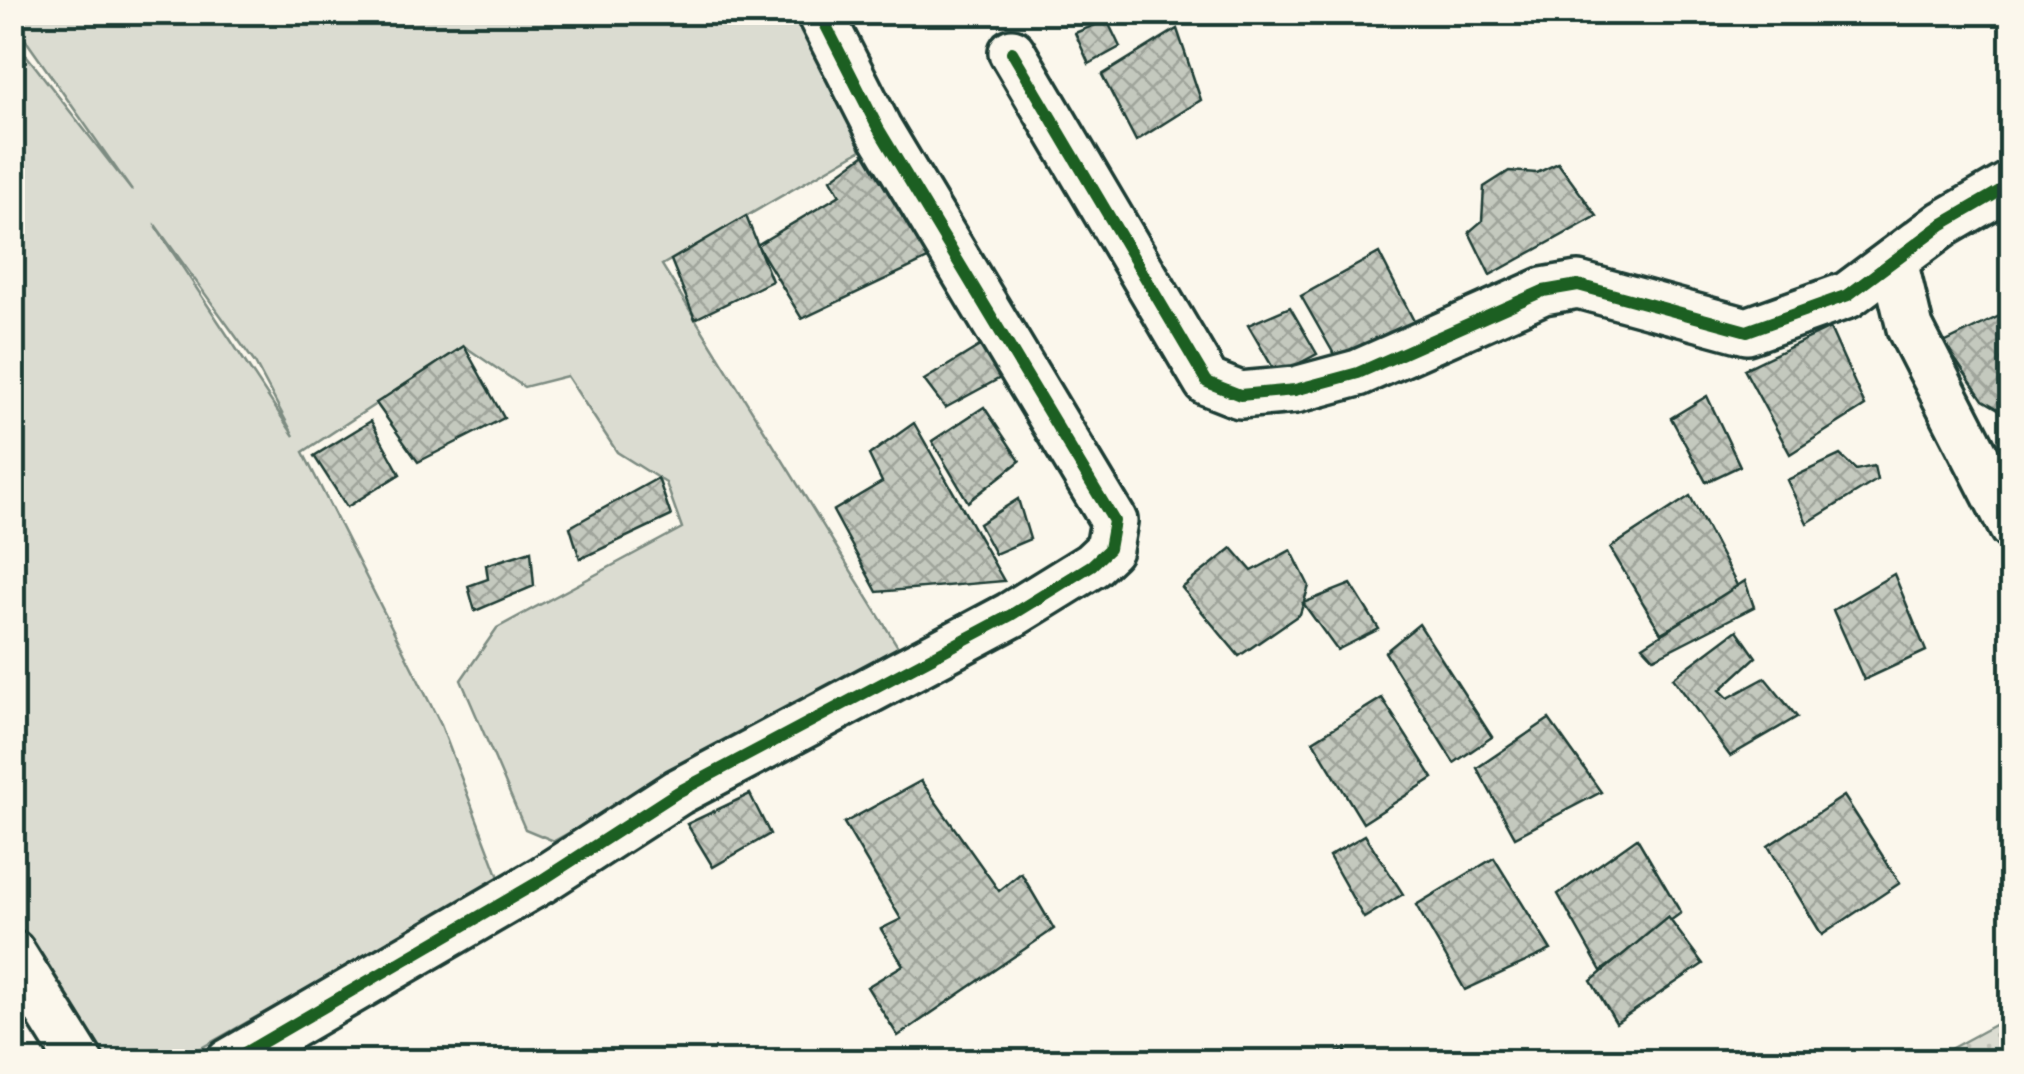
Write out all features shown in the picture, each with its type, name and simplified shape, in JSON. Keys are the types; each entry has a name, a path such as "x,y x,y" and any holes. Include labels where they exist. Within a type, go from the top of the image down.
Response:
{"street":[{"path":"229,1062 542,880 678,792 1011,615 1092,565 1109,549 1114,522 878,128 819,12"},
{"path":"1012,52 1207,382 1240,395 1295,390 1358,374 1543,291 1578,285 1747,332 1848,296 1944,224 2012,184"},
{"path":"1894,261 1910,328 2012,527"},
{"path":"12,954 80,1062"}],"shaded area":[{"path":"13,13 815,13 861,150 662,265 900,650 554,841 525,829 461,680 497,628 682,528 666,483 617,452 567,376 524,387 464,346 303,452 441,725 500,880 178,1061 100,1061 13,919 13,38 132,191 13,22","holes":["156,226 255,363 294,436"]},
{"path":"2011,1016 2011,1061 1928,1061"}],"building":[{"path":"1107,20 1120,47 1089,64 1075,33"},
{"path":"1177,29 1201,100 1136,141 1102,75"},
{"path":"872,149 932,257 802,319 757,245 840,195 831,179"},
{"path":"1558,163 1597,216 1490,275 1469,232 1482,221 1484,187 1509,171 1537,173"},
{"path":"746,216 772,281 695,319 671,260"},
{"path":"1379,253 1418,329 1339,363 1301,296"},
{"path":"1290,307 1317,354 1277,375 1248,325"},
{"path":"2012,310 2012,406 2002,411 1983,400 1944,343"},
{"path":"1830,328 1865,406 1790,454 1744,369"},
{"path":"983,344 1002,377 945,408 924,380"},
{"path":"464,346 504,418 418,462 376,403"},
{"path":"1707,396 1740,466 1706,482 1671,418"},
{"path":"984,407 1020,461 968,502 932,441"},
{"path":"371,421 400,474 347,507 314,456"},
{"path":"914,423 1004,581 877,592 833,511 882,482 869,455"},
{"path":"1840,455 1856,470 1874,466 1877,480 1807,523 1787,480"},
{"path":"658,478 671,516 580,559 570,527"},
{"path":"1690,496 1739,589 1661,633 1610,548"},
{"path":"1018,499 1030,539 995,554 979,524"},
{"path":"1232,548 1252,571 1291,550 1309,586 1300,614 1239,656 1182,588"},
{"path":"531,551 534,586 475,611 468,586 488,579 486,565"},
{"path":"1894,574 1926,651 1864,680 1833,610"},
{"path":"1745,581 1754,607 1654,658 1643,646"},
{"path":"1351,584 1379,629 1337,650 1303,603"},
{"path":"1419,624 1492,737 1454,763 1385,652"},
{"path":"1737,630 1756,657 1720,690 1728,698 1765,678 1797,717 1730,756 1673,678"},
{"path":"1382,698 1433,778 1363,823 1313,741"},
{"path":"1549,719 1601,792 1515,837 1477,768"},
{"path":"921,781 999,891 1021,873 1054,929 898,1036 867,987 903,965 881,929 901,919 844,823"},
{"path":"750,794 770,834 713,867 687,824"},
{"path":"1844,796 1900,883 1822,935 1768,846"},
{"path":"1365,835 1403,894 1364,918 1329,856"},
{"path":"1637,838 1681,913 1601,971 1558,894"},
{"path":"1494,858 1551,950 1465,990 1416,905"},
{"path":"1668,917 1703,964 1616,1023 1591,981"},
{"path":"1345,1049 1350,1062 1321,1062"}],"cycle path":[{"path":"229,1062 542,880 678,792 1011,615 1092,565 1109,549 1114,521 878,128 819,12"},
{"path":"1012,52 1207,382 1240,395 1295,390 1358,373 1543,291 1578,285 1747,331 1848,295 1943,224 2012,184"}]}
